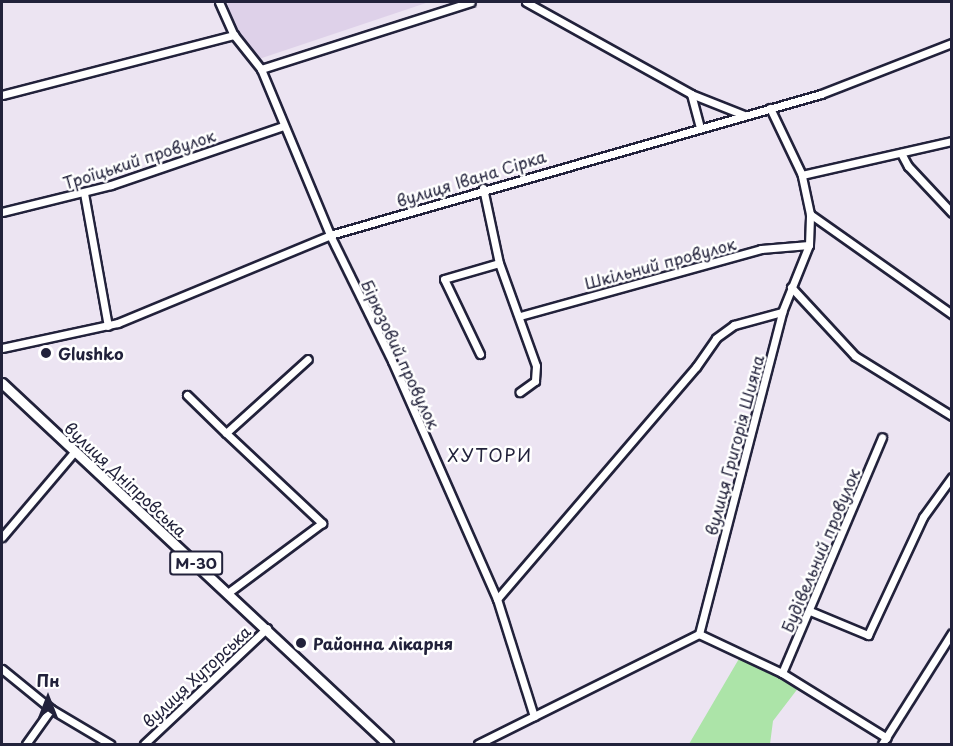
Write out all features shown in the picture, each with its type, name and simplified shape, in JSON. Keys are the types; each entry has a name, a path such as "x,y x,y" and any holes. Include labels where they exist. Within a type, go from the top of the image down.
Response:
{"highway":[{"name":"вулиця Дніпровська","path":"2,384 229,592 388,744"}],"street":[{"name":"Бірюзовий провулок","path":"219,2 234,34 261,69 330,235 393,361 497,599 534,716"},
{"path":"261,69 471,2"},
{"path":"526,2 691,94 744,115"},
{"path":"2,94 234,34"},
{"name":"вулиця Івана Сірка","path":"2,348 108,326 330,235 483,188 860,82 951,43"},
{"path":"691,94 700,128"},
{"name":"вулиця Григорія Шияна","path":"699,634 783,312 809,245 810,214 802,175 770,108"},
{"name":"Троїцький провулок","path":"2,212 84,193 283,126"},
{"path":"802,175 951,141"},
{"path":"901,153 908,166 951,213"},
{"path":"483,188 499,263 520,316 536,374 530,387 520,392"},
{"path":"84,193 108,326"},
{"path":"810,214 951,314"},
{"name":"Шкільний провулок","path":"520,316 761,249 809,245"},
{"path":"480,354 444,279 499,263"},
{"path":"791,287 855,356 951,416"},
{"path":"497,599 696,367 716,338 734,325 783,312"},
{"path":"226,433 308,359"},
{"path":"187,394 322,523 284,547 229,592"},
{"name":"Будівельний провулок","path":"783,673 882,437"},
{"path":"2,537 74,452"},
{"path":"810,611 868,635 923,517 951,477"},
{"name":"вулиця Хуторська","path":"144,744 267,628"},
{"path":"478,744 699,634 783,673 885,741 951,633"},
{"path":"2,669 51,709 110,744"},
{"path":"26,744 51,709"}],"shaded area":[{"path":"227,2 429,2 256,60 235,27"}],"green space":[{"path":"740,657 799,687 773,721 770,744 689,744"}],"place":[{"name":"Glushko","path":"46,353"},
{"name":"Районна лікарня","path":"301,643"}],"district":[{"name":"ХУТОРИ","path":"490,455"}]}
